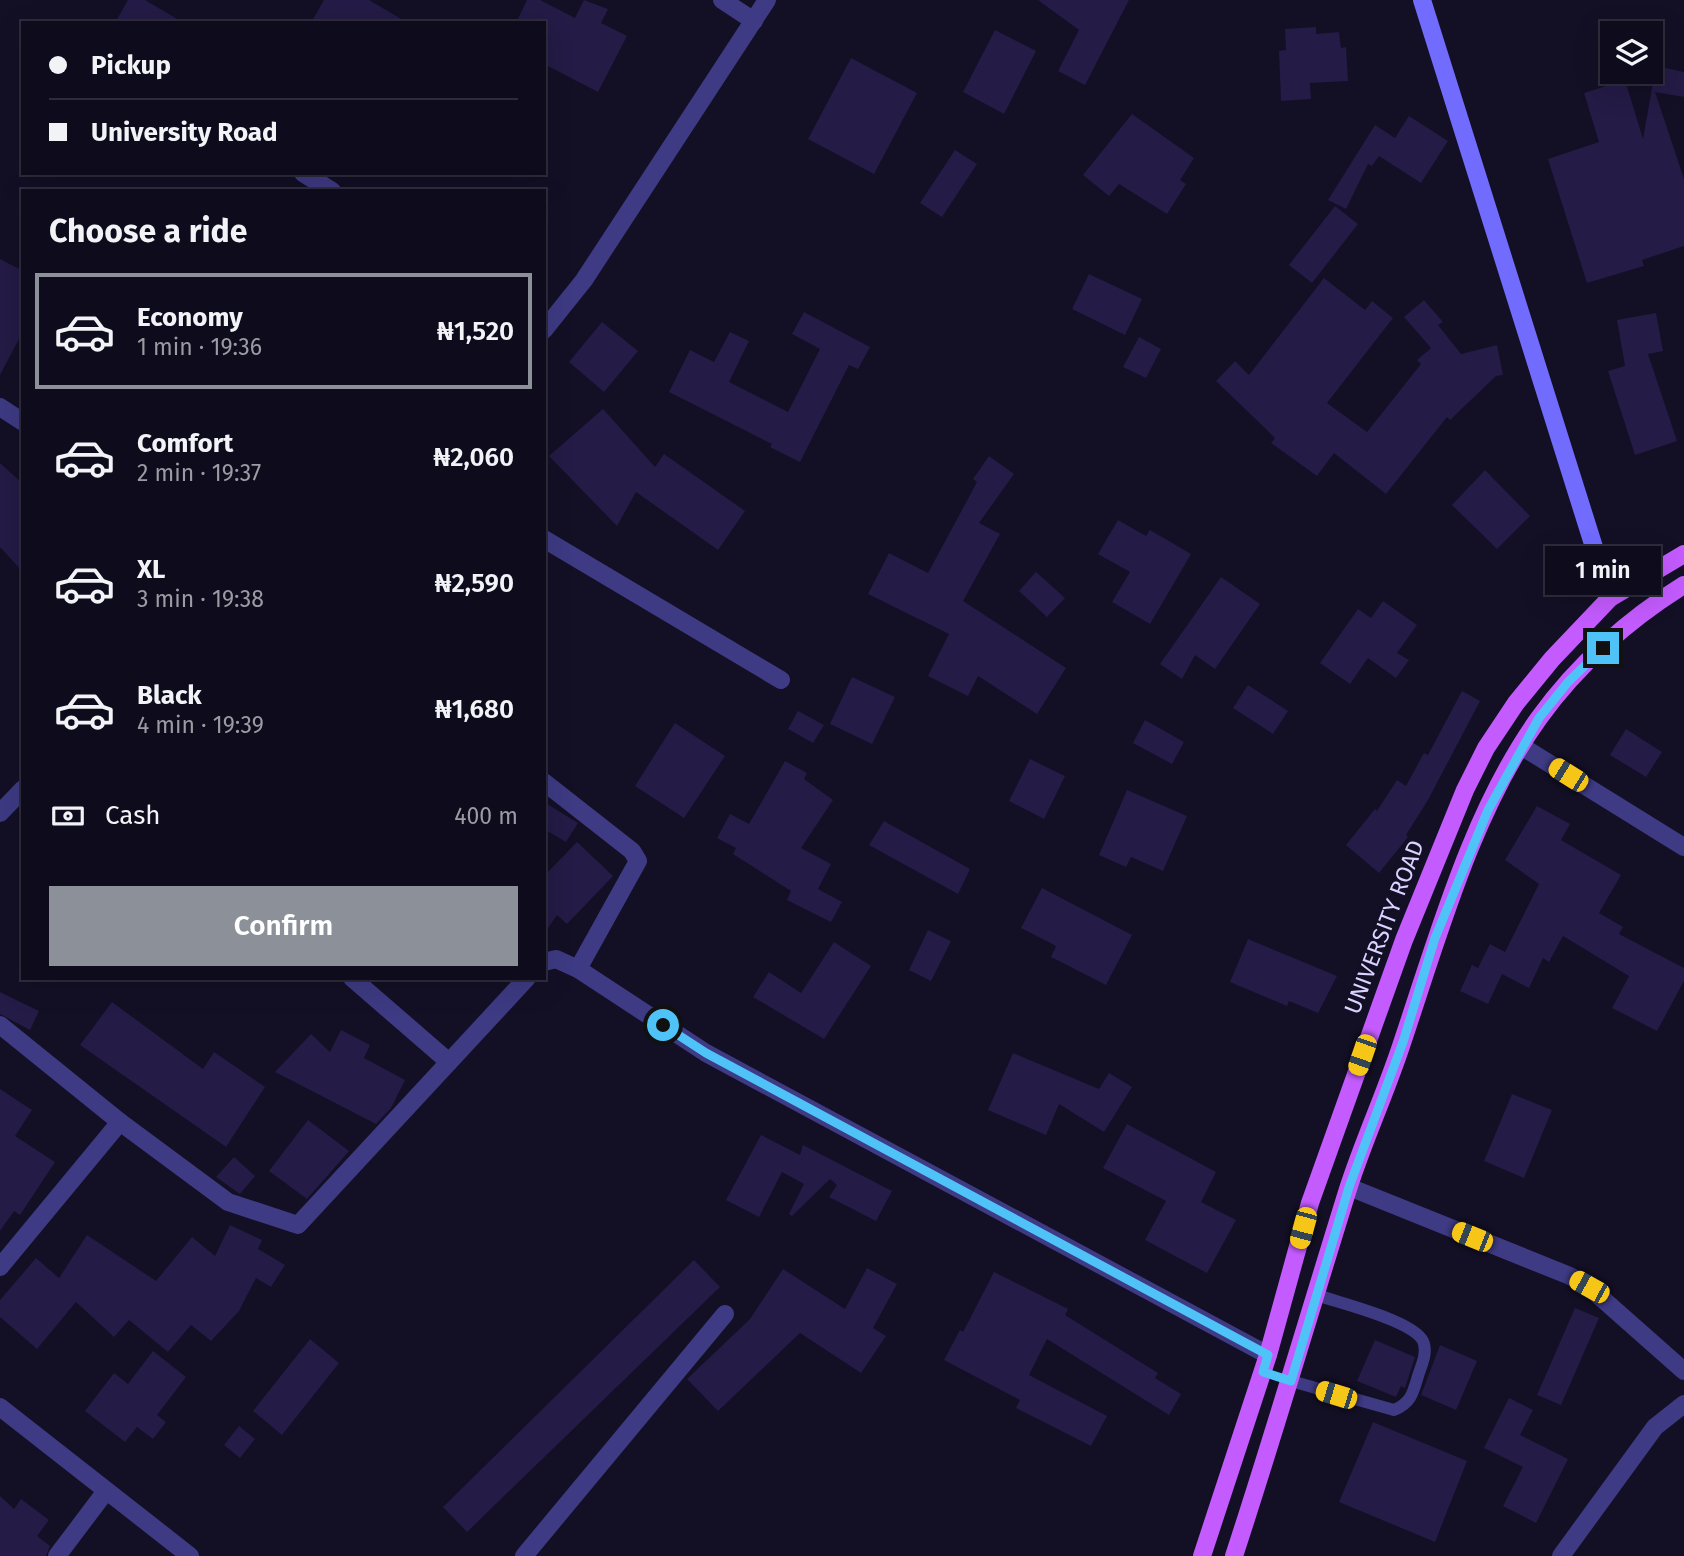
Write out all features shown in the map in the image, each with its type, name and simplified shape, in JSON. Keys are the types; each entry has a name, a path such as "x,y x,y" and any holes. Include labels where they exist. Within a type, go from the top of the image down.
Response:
{"main road":[{"name":"UNIVERSITY ROAD","path":"1202,1556 1266,1364 1310,1203 1404,940 1465,790 1486,748 1516,703 1610,598 1684,554"},
{"path":"1234,1556 1291,1381 1349,1187 1403,1042 1435,938 1488,810 1521,746 1568,682 1652,605 1684,585"},
{"path":"1266,1364 1291,1381"}],"street":[{"path":"722,0 754,21"},
{"path":"546,324 584,280 767,0"},
{"path":"1422,0 1610,598"},
{"path":"306,175 329,189"},
{"path":"546,540 781,680"},
{"path":"1521,746 1684,847"},
{"path":"546,784 632,851 638,861 578,969"},
{"path":"0,813 21,791"},
{"path":"546,962 556,959 578,969 706,1053 1266,1364"},
{"path":"354,980 449,1062"},
{"path":"0,1025 120,1122 228,1202 298,1225 525,980"},
{"path":"0,1267 120,1122"},
{"path":"1349,1187 1570,1276 1589,1287 1684,1371"},
{"path":"524,1556 725,1314"},
{"path":"1561,1556 1656,1427 1684,1404"},
{"path":"0,1407 190,1556"},
{"path":"57,1556 106,1491"}],"lane":[{"path":"1291,1381 1394,1410 1404,1406 1411,1398 1425,1354 1424,1343 1411,1327 1317,1296"}],"building":[{"path":"128,0 145,0 181,21 116,21"},
{"path":"324,0 369,0 405,21 312,21"},
{"path":"527,0 540,0 575,18 584,0 608,9 601,23 627,36 598,92 546,65 546,21 517,21"},
{"path":"1038,0 1129,0 1085,85 1058,71 1079,30"},
{"path":"1316,27 1316,34 1339,32 1341,48 1346,47 1348,81 1310,83 1311,99 1281,101 1279,51 1286,50 1285,29"},
{"path":"995,30 1036,51 1004,114 963,92"},
{"path":"851,58 917,93 874,174 808,139"},
{"path":"1663,68 1684,72 1684,97 1655,92 1684,179 1684,246 1642,260 1644,266 1587,283 1548,159 1599,142 1584,93 1612,84 1626,84 1643,139 1653,84 1663,84"},
{"path":"1132,114 1194,158 1180,180 1186,184 1167,214 1119,184 1109,196 1083,175"},
{"path":"1409,116 1448,141 1421,183 1379,156 1372,166 1368,164 1346,209 1328,200 1375,125 1395,138"},
{"path":"955,150 977,164 942,217 920,203"},
{"path":"1335,206 1358,224 1312,283 1289,265"},
{"path":"0,259 21,270 21,335 0,375"},
{"path":"1089,274 1142,299 1125,335 1072,309"},
{"path":"1324,278 1365,310 1372,301 1393,318 1327,403 1367,432 1421,364 1417,360 1431,348 1404,317 1424,300 1443,322 1438,325 1461,354 1497,345 1503,375 1496,376 1450,420 1447,417 1386,494 1334,453 1317,476 1271,443 1275,438 1216,381 1235,361 1249,375"},
{"path":"804,312 870,347 858,369 849,365 800,462 770,447 772,444 669,392 690,350 714,362 730,332 749,341 729,382 788,412 820,349 792,334"},
{"path":"1656,313 1663,351 1648,354 1677,441 1635,455 1608,371 1625,366 1617,320"},
{"path":"602,322 638,351 604,392 569,362"},
{"path":"1139,337 1161,349 1146,378 1123,367"},
{"path":"603,409 655,467 664,454 745,511 718,550 636,492 617,526 549,456"},
{"path":"989,456 1014,474 979,523 1000,534 963,601 1066,668 1037,714 978,676 968,696 928,676 949,634 868,594 889,553 928,573 977,482 973,479"},
{"path":"0,463 21,482 21,570 0,547"},
{"path":"1485,470 1530,516 1497,549 1452,505"},
{"path":"1118,520 1146,536 1150,530 1191,554 1150,624 1112,602 1130,572 1098,554"},
{"path":"1036,572 1065,598 1047,617 1019,591"},
{"path":"1221,577 1260,604 1215,669 1195,655 1182,679 1160,664"},
{"path":"1383,601 1417,625 1397,653 1409,660 1396,678 1368,658 1350,684 1320,663 1358,609 1371,618"},
{"path":"852,677 895,697 872,744 830,724"},
{"path":"1248,685 1288,711 1273,734 1233,708"},
{"path":"1462,691 1480,701 1428,800 1406,835 1408,837 1379,873 1346,845 1375,809 1377,811 1397,780 1406,786 1424,753 1428,755"},
{"path":"798,711 824,725 813,743 788,729"},
{"path":"1145,720 1184,742 1172,764 1133,743"},
{"path":"675,723 725,756 684,818 635,786"},
{"path":"1626,729 1662,752 1646,777 1610,755"},
{"path":"1030,759 1065,776 1044,819 1009,801"},
{"path":"785,761 807,773 804,779 833,800 801,848 831,864 818,889 842,902 831,922 787,900 791,891 733,854 736,848 717,838 730,814 749,824"},
{"path":"1127,790 1187,816 1163,871 1131,857 1126,867 1099,855"},
{"path":"546,803 578,823 566,842 546,830"},
{"path":"1537,806 1570,824 1561,840 1621,875 1599,913 1623,927 1619,934 1684,968 1684,981 1657,1031 1612,1008 1629,976 1563,936 1549,962 1543,958 1529,988 1502,974 1488,1004 1460,991 1472,965 1478,968 1490,944 1505,952 1539,884 1505,860"},
{"path":"884,821 970,869 958,894 869,845"},
{"path":"577,842 613,876 567,924 557,915 546,931 546,874"},
{"path":"1042,888 1132,935 1106,985 1051,957 1056,946 1021,928"},
{"path":"928,930 951,941 931,981 909,970"},
{"path":"1248,939 1337,976 1318,1013 1289,1001 1287,1006 1230,982"},
{"path":"834,942 871,966 824,1039 753,997 769,972 801,993"},
{"path":"0,992 39,1011 30,1030 0,1014"},
{"path":"112,1002 203,1069 214,1052 265,1087 226,1147 80,1045"},
{"path":"341,1030 370,1045 364,1058 405,1080 391,1108 376,1124 275,1072 311,1034 330,1052"},
{"path":"1013,1053 1099,1089 1109,1073 1132,1087 1104,1132 1059,1104 1046,1135 988,1110"},
{"path":"0,1089 32,1110 15,1136 55,1162 20,1215 14,1211 0,1231"},
{"path":"1512,1094 1552,1110 1524,1178 1484,1161"},
{"path":"308,1120 349,1151 307,1199 269,1171"},
{"path":"1127,1124 1216,1172 1201,1202 1236,1220 1207,1273 1145,1240 1166,1201 1103,1168"},
{"path":"761,1135 800,1155 803,1145 892,1191 876,1221 829,1197 837,1185 830,1179 792,1216 789,1214 804,1184 782,1172 759,1217 726,1200"},
{"path":"234,1157 255,1176 240,1194 216,1177"},
{"path":"230,1225 262,1240 258,1249 285,1265 271,1287 256,1278 239,1311 211,1341 191,1325 168,1352 129,1320 114,1337 76,1302 37,1349 0,1317 0,1300 36,1258 59,1278 87,1235 156,1281 192,1237 215,1256"},
{"path":"694,1260 720,1287 467,1532 443,1507"},
{"path":"867,1268 897,1284 873,1328 886,1336 861,1373 800,1333 718,1411 687,1379 750,1319 783,1269 845,1309"},
{"path":"994,1272 1068,1309 1065,1315 1158,1373 1155,1378 1181,1394 1169,1415 1047,1339 1029,1375 1107,1416 1091,1446 1016,1408 1020,1400 944,1360 960,1330 963,1332"},
{"path":"1575,1308 1599,1318 1561,1405 1537,1395"},
{"path":"310,1339 339,1363 282,1435 253,1411"},
{"path":"1375,1340 1415,1357 1405,1388 1401,1386 1396,1397 1357,1381"},
{"path":"1440,1345 1477,1361 1456,1410 1421,1395"},
{"path":"153,1351 186,1377 157,1415 166,1422 153,1439 137,1427 125,1442 85,1411 114,1373 128,1384"},
{"path":"1509,1398 1533,1410 1520,1435 1568,1459 1536,1523 1503,1506 1523,1467 1484,1448"},
{"path":"1373,1422 1467,1461 1435,1542 1339,1502"},
{"path":"239,1426 255,1439 240,1458 224,1445"},
{"path":"0,1496 14,1509 21,1499 49,1520 37,1536 50,1546 46,1556 0,1556"}],"route":[{"path":"663,1025 706,1053 1268,1355 1263,1372 1291,1381 1349,1187 1403,1042 1435,938 1488,810 1521,746 1539,718 1568,682 1603,648"}]}
